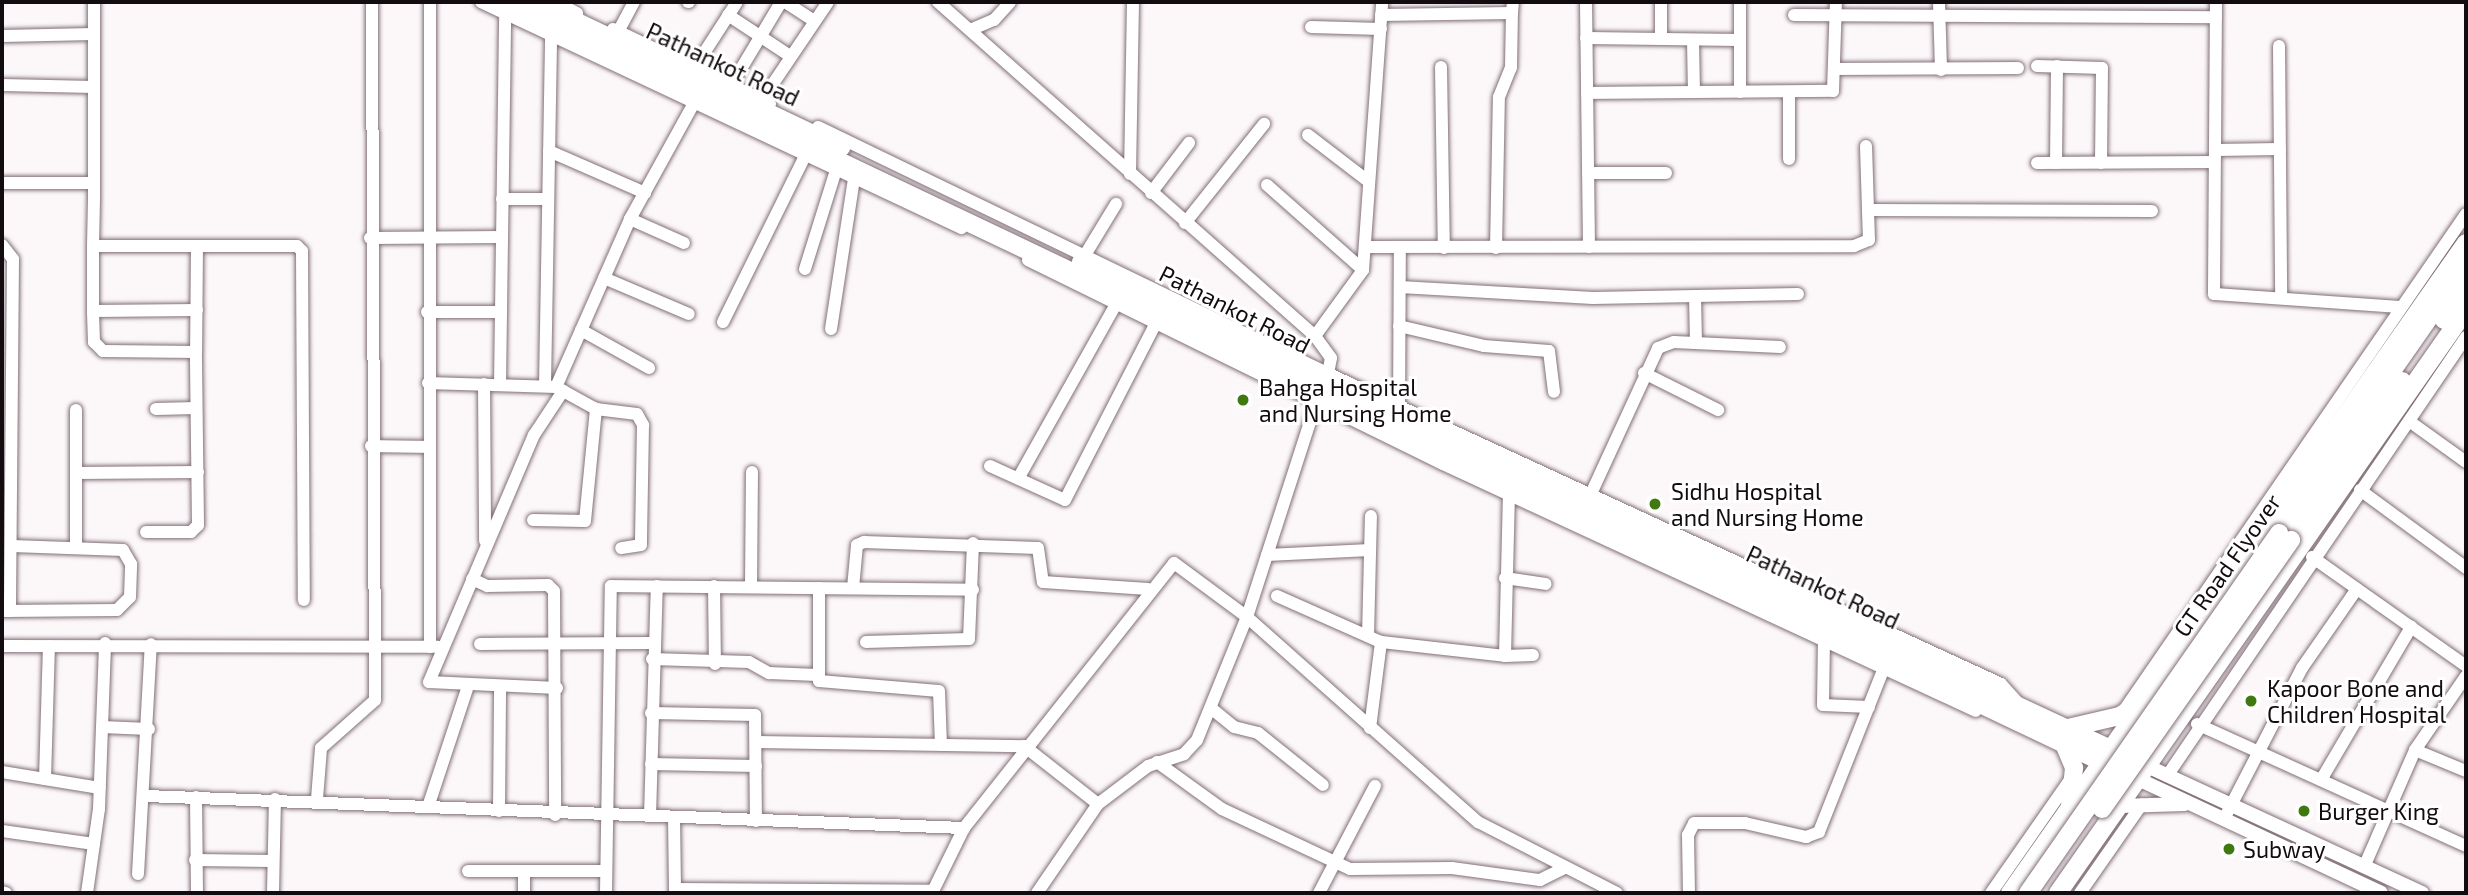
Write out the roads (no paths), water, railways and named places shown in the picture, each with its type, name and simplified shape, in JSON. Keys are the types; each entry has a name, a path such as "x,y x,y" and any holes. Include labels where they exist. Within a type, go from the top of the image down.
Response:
{"highway":[{"name":"Pathankot Road","path":"536,2 1149,291 1322,388 1399,409 2020,706 2065,736"},
{"path":"505,7 2143,772"},
{"path":"2010,893 2153,693 2466,243"},
{"name":"GT Road Flyover","path":"2043,893 2466,265"},
{"name":"GT Road Flyover","path":"2028,893 2466,289"},
{"path":"2058,893 2466,310"},
{"path":"2065,736 2120,716 2153,693"},
{"path":"2065,736 2074,774 2070,809"}],"main road":[{"path":"2143,772 2167,776 2422,893"},
{"path":"2143,772 2193,805 2382,893"},
{"path":"2119,806 2193,805"},
{"path":"2335,872 2342,856"}],"street":[{"path":"94,2 94,342 103,351 197,352"},
{"path":"317,799 321,748 375,700 370,238 372,2"},
{"path":"430,2 426,238 428,447 436,647 429,684 557,688"},
{"path":"481,2 505,7 551,35 1156,323 1322,388"},
{"path":"556,2 1085,255 1508,494 2029,735 2065,736"},
{"path":"618,32 634,2"},
{"path":"695,67 737,2"},
{"path":"732,84 783,2 814,21"},
{"path":"762,100 828,2"},
{"path":"939,2 1315,336 1331,358 1247,617 1212,709 1190,747 1157,762 1098,804 1037,893"},
{"path":"970,30 994,20 1010,2"},
{"path":"1130,174 1133,2"},
{"path":"1586,2 1589,247"},
{"path":"1661,2 1661,39"},
{"path":"1740,2 1740,92"},
{"path":"1939,2 1941,70"},
{"path":"2216,2 2214,294 2401,307"},
{"path":"500,384 505,7"},
{"path":"1315,336 1363,270 1382,8 1512,7 1511,68 1499,97 1496,248"},
{"path":"1587,93 1833,91 1837,69 1836,8"},
{"path":"1794,15 1836,8 1939,16 2216,17"},
{"path":"728,15 790,56"},
{"path":"1311,27 1381,29"},
{"path":"2,36 93,34"},
{"path":"551,35 548,199 555,388"},
{"path":"1586,38 1740,40"},
{"path":"1693,41 1693,93"},
{"path":"2279,46 2281,298"},
{"path":"2037,66 2102,68 2101,163"},
{"path":"2056,163 2057,66"},
{"path":"1441,67 1444,247"},
{"path":"1837,69 2018,68"},
{"path":"2,85 94,87"},
{"path":"1789,92 1789,159"},
{"path":"436,647 472,579 630,219 694,103"},
{"path":"1185,223 1264,124"},
{"path":"1308,135 1368,181"},
{"path":"1151,193 1189,143"},
{"path":"1365,247 1861,246 1869,240 1866,146"},
{"path":"2037,163 2101,163 2280,149"},
{"path":"549,150 645,193"},
{"path":"723,322 805,156"},
{"path":"805,269 836,170"},
{"path":"1588,173 1666,173"},
{"path":"831,329 854,179"},
{"path":"2,183 94,183"},
{"path":"1267,185 1363,270"},
{"path":"502,199 548,199"},
{"path":"1085,255 1116,204"},
{"path":"1868,210 2152,211"},
{"path":"2120,716 2466,214"},
{"path":"630,219 684,243"},
{"path":"370,238 502,237"},
{"path":"2,245 13,259 7,324 7,489 12,546 6,611 128,605 127,552 76,546 12,546"},
{"path":"93,246 297,246 302,251 304,600"},
{"path":"146,532 194,530 198,472 197,246"},
{"path":"1400,247 1399,409 2001,684 2020,706"},
{"path":"604,278 689,314"},
{"path":"1399,287 1536,297 1798,294"},
{"path":"1695,296 1696,343"},
{"path":"1020,477 1116,304"},
{"path":"93,311 197,310"},
{"path":"427,312 501,312"},
{"path":"990,466 1065,499 1156,323"},
{"path":"1399,326 1484,346 1549,351 1554,392"},
{"path":"581,330 649,368"},
{"path":"2167,776 2197,724 2466,337"},
{"path":"1590,496 1644,373 1665,344 1780,347"},
{"path":"1644,373 1718,410"},
{"path":"428,383 555,388 596,409 631,411 643,425 641,545 621,548"},
{"path":"484,384 485,548"},
{"path":"156,409 196,408"},
{"path":"533,520 585,521 596,409"},
{"path":"76,410 76,546"},
{"path":"2409,421 2466,461"},
{"path":"371,446 428,447"},
{"path":"76,473 198,472"},
{"path":"751,586 752,472"},
{"path":"2361,490 2466,568"},
{"path":"1505,656 1508,494"},
{"path":"1368,636 1371,516"},
{"path":"853,588 860,542 973,543 1038,548 1043,582 1148,589"},
{"path":"866,642 965,641 974,626 973,543"},
{"path":"1267,555 1370,550"},
{"path":"2312,557 2466,666"},
{"path":"674,817 675,891 933,892 964,828 1024,746 1148,589 1178,564 1247,617 1478,822 1565,868 1595,889 1618,893"},
{"path":"1505,578 1546,584"},
{"path":"472,579 487,586 552,587 557,643 555,815"},
{"path":"650,816 652,643 657,586"},
{"path":"713,586 715,664"},
{"path":"606,893 609,587 751,586 973,590"},
{"path":"819,587 817,675 821,682 939,691 941,745"},
{"path":"2224,819 2262,752 2302,667 2357,589"},
{"path":"1277,596 1381,642 1505,656 1533,655"},
{"path":"2321,780 2411,626"},
{"path":"1824,640 1822,705 1869,707"},
{"path":"1370,728 1381,642"},
{"path":"2,646 105,643 436,647"},
{"path":"87,893 100,788 105,643"},
{"path":"480,643 652,643"},
{"path":"138,874 146,796 151,644"},
{"path":"45,779 49,646"},
{"path":"652,659 715,664 749,662 769,673 817,675"},
{"path":"1689,893 1688,835 1694,823 1745,823 1806,837 1819,832 1884,668"},
{"path":"2364,867 2386,809 2415,750 2466,676"},
{"path":"428,807 468,686"},
{"path":"499,811 500,687"},
{"path":"1212,709 1234,727 1258,733 1323,785"},
{"path":"651,713 749,713 757,721 756,821"},
{"path":"2197,724 2466,846"},
{"path":"102,727 149,729"},
{"path":"757,742 1024,746 1098,804"},
{"path":"2415,750 2466,771"},
{"path":"1157,762 1199,796 1332,863 1361,870 1452,868 1540,880 1565,868"},
{"path":"650,764 756,766"},
{"path":"2,772 100,788"},
{"path":"1991,893 2074,774"},
{"path":"1319,893 1332,863 1375,786"},
{"path":"146,796 317,799 606,818 650,816 964,828"},
{"path":"196,797 197,893"},
{"path":"273,893 275,799"},
{"path":"2080,893 2142,804"},
{"path":"2,831 94,845"},
{"path":"195,860 272,861"},
{"path":"468,871 606,871"},
{"path":"524,871 524,893"}],"place":[{"name":"Bahga Hospital and Nursing Home","path":"1243,400"},
{"name":"Sidhu Hospital and Nursing Home","path":"1655,504"},
{"name":"Kapoor Bone and Children Hospital","path":"2251,701"},
{"name":"Burger King","path":"2304,811"},
{"name":"Subway","path":"2229,849"}]}
